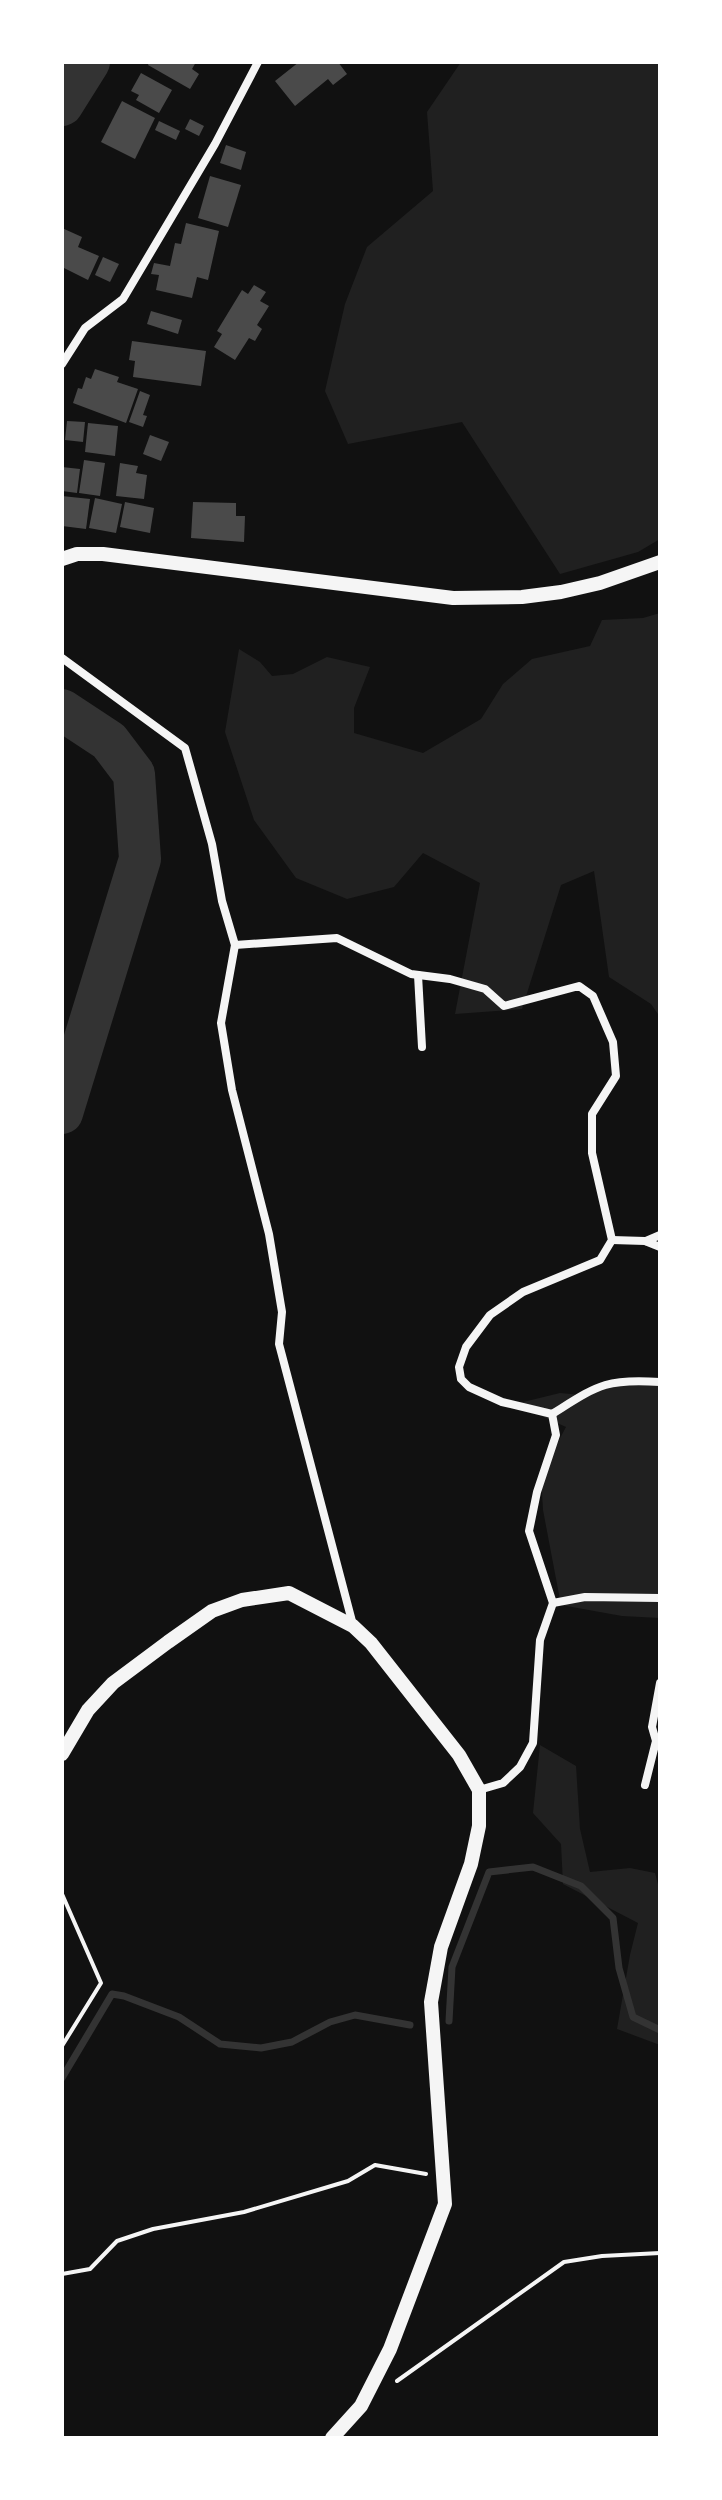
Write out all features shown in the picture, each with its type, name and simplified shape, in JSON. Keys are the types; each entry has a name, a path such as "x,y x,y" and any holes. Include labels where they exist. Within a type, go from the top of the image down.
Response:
{"street":[{"path":"62,364 85,328 123,299 215,144 258,62"},
{"path":"62,559 77,554 103,554 453,598 522,597 561,592 600,583 660,562"},
{"path":"62,658 185,748 212,844 222,901 235,945 221,1023 232,1090 269,1234 282,1312 279,1344 353,1626"},
{"path":"235,945 337,938 411,974 450,979 485,989 504,1006 579,986 593,996 613,1042 616,1076 592,1114 592,1153 612,1240 600,1260 523,1292 490,1315 466,1347 459,1367 461,1379 469,1387 502,1402 552,1414 596,1386 627,1379 660,1382"},
{"path":"418,975 422,1047"},
{"path":"645,1241 660,1235"},
{"path":"612,1240 645,1241 660,1247"},
{"path":"479,1790 503,1783 520,1767 533,1743 540,1640 553,1603 529,1531 537,1492 556,1435 552,1414"},
{"path":"62,1754 88,1710 113,1683 212,1611 242,1600 289,1593 353,1626 371,1643 459,1755 479,1790 479,1826 471,1864 441,1947 431,2002 445,2204 390,2349 361,2406 332,2438"},
{"path":"553,1603 585,1597 660,1598"},
{"path":"645,1785 656,1741 652,1727 660,1683"}],"path":[{"path":"62,1894 101,1983 62,2046"},
{"path":"62,2274 90,2269 117,2241 153,2229 244,2212 348,2181 375,2165 444,2176"},
{"path":"361,2406 564,2262 602,2256 660,2253"}],"shaded area":[{"path":"461,62 660,62 660,539 638,552 560,574 462,422 348,444 325,391 345,304 367,247 433,191 427,112"},
{"path":"660,613 660,1017 651,1004 609,977 594,871 561,885 522,1009 455,1014 480,883 423,853 394,887 347,899 296,878 254,820 225,732 239,649 260,662 272,676 293,674 327,657 370,667 354,708 354,733 423,753 481,719 503,684 532,659 590,646 602,620 643,618"},
{"path":"660,1383 660,1618 622,1616 561,1605 543,1510 541,1474 566,1427 515,1404 560,1393 581,1395 606,1387"},
{"path":"540,1745 576,1766 580,1829 590,1872 630,1868 655,1873 660,1892 660,2045 617,2029 638,1923 563,1884 561,1844 533,1813"}],"building":[{"path":"149,62 196,62 192,69 199,74 190,89 148,65"},
{"path":"299,62 338,62 347,74 333,85 328,79 295,106 275,81"},
{"path":"141,73 172,90 159,113 136,100 139,95 131,91"},
{"path":"122,101 155,118 135,159 101,142"},
{"path":"190,119 204,126 199,136 185,129"},
{"path":"159,121 180,131 176,140 155,130"},
{"path":"226,145 246,152 241,170 220,163"},
{"path":"210,176 241,185 228,227 198,218"},
{"path":"186,223 219,231 208,280 197,277 192,298 156,290 159,275 151,274 154,263 170,266 175,243 181,244"},
{"path":"62,228 82,237 78,247 99,256 88,280 62,267"},
{"path":"103,257 119,264 110,282 95,275"},
{"path":"254,285 266,292 260,301 269,306 257,325 262,329 255,341 249,338 235,360 214,347 222,334 217,331 242,290 248,294"},
{"path":"151,311 182,320 178,334 147,324"},
{"path":"132,341 206,351 201,386 133,377 135,361 129,360"},
{"path":"95,369 119,377 117,382 138,389 126,423 73,403 78,388 82,389 86,377 91,379"},
{"path":"140,391 150,395 143,415 147,416 143,427 129,422"},
{"path":"67,421 85,422 83,442 65,440"},
{"path":"88,423 118,426 115,456 85,452"},
{"path":"150,435 169,442 161,461 143,454"},
{"path":"84,460 105,463 100,496 79,493"},
{"path":"120,463 138,466 136,473 147,475 144,499 116,496"},
{"path":"62,467 80,469 77,493 62,491"},
{"path":"62,496 90,499 86,529 62,526"},
{"path":"95,498 122,504 116,533 89,528"},
{"path":"125,502 154,508 150,533 120,527"},
{"path":"193,502 236,503 236,516 245,516 244,542 191,538"}],"waterway":[{"path":"62,105 89,62"},
{"path":"62,710 109,741 134,774 140,859 62,1113"},
{"path":"449,2021 452,1967 489,1872 533,1867 581,1886 613,1918 619,1968 633,2017 660,2030"},
{"path":"62,2078 112,1994 179,2017 220,2044 261,2048 292,2042 330,2022 355,2015 410,2025"}]}
